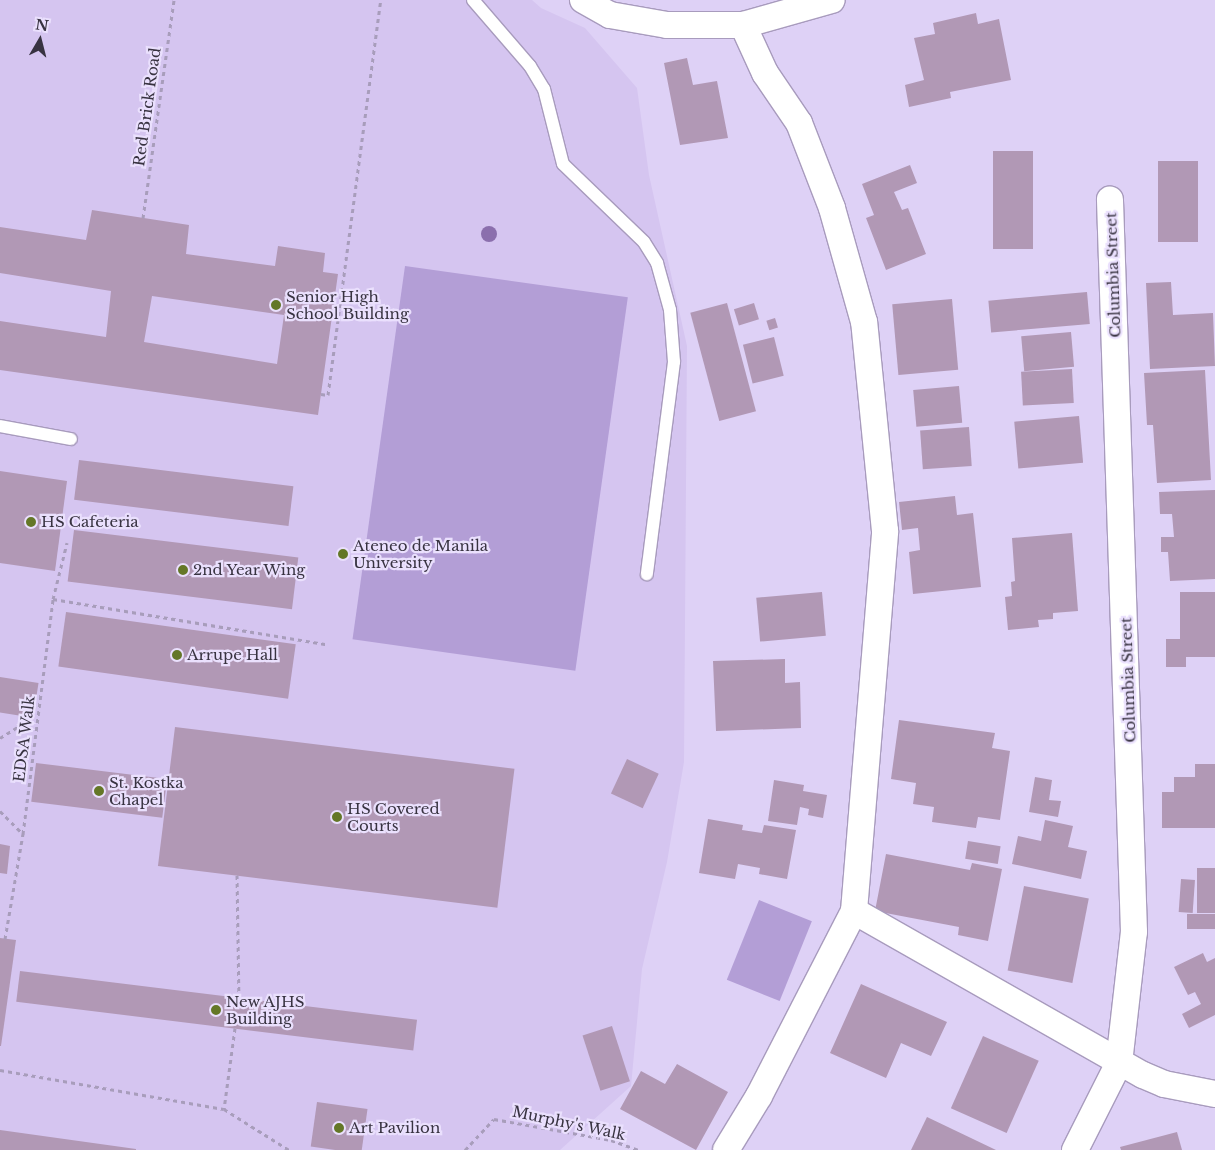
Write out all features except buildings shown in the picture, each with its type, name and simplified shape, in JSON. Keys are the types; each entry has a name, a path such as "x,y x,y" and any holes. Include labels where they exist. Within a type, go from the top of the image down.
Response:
{"street":[{"path":"583,0 610,15 667,25 743,25 832,0"},
{"path":"726,1150 758,1096 854,911 886,531 864,322 832,208 799,123 765,73 743,25"},
{"name":"Columbia Street","path":"1075,1150 1119,1063 1134,932 1134,858 1110,199"},
{"path":"854,911 1119,1063 1164,1084 1215,1094"}],"lane":[{"path":"473,0 530,66 544,89 563,164 644,242 657,263 670,310 674,362 647,574"},
{"path":"0,426 71,439"}],"path":[{"name":"Red Brick Road","path":"143,218 174,0"},
{"path":"320,394 328,395 381,0"},
{"name":"EDSA Walk","path":"5,939 23,834 52,599 67,543"},
{"path":"52,599 326,644"},
{"path":"0,738 34,717"},
{"path":"0,811 23,834"},
{"path":"237,875 239,997"},
{"path":"224,1108 235,1028"},
{"path":"0,1070 224,1108 288,1150"},
{"name":"Murphy's Walk","path":"465,1150 494,1119 611,1140 639,1150"}],"shaded area":[{"name":"Ateneo de Manila University","path":"0,0 532,0 541,8 585,28 637,88 649,175 687,346 684,762 667,862 642,969 631,1086 560,1150 0,1150"},
{"path":"405,266 628,297 575,671 353,639"},
{"path":"759,900 812,921 780,1001 727,980"}],"place":[{"name":"Senior High School Building","path":"276,305"},
{"name":"HS Cafeteria","path":"31,522"},
{"name":"Ateneo de Manila University","path":"343,554"},
{"name":"2nd Year Wing","path":"183,570"},
{"name":"Arrupe Hall","path":"177,655"},
{"name":"St. Kostka Chapel","path":"99,791"},
{"name":"HS Covered Courts","path":"337,817"},
{"name":"New AJHS Building","path":"216,1010"},
{"name":"Art Pavilion","path":"339,1128"}]}
